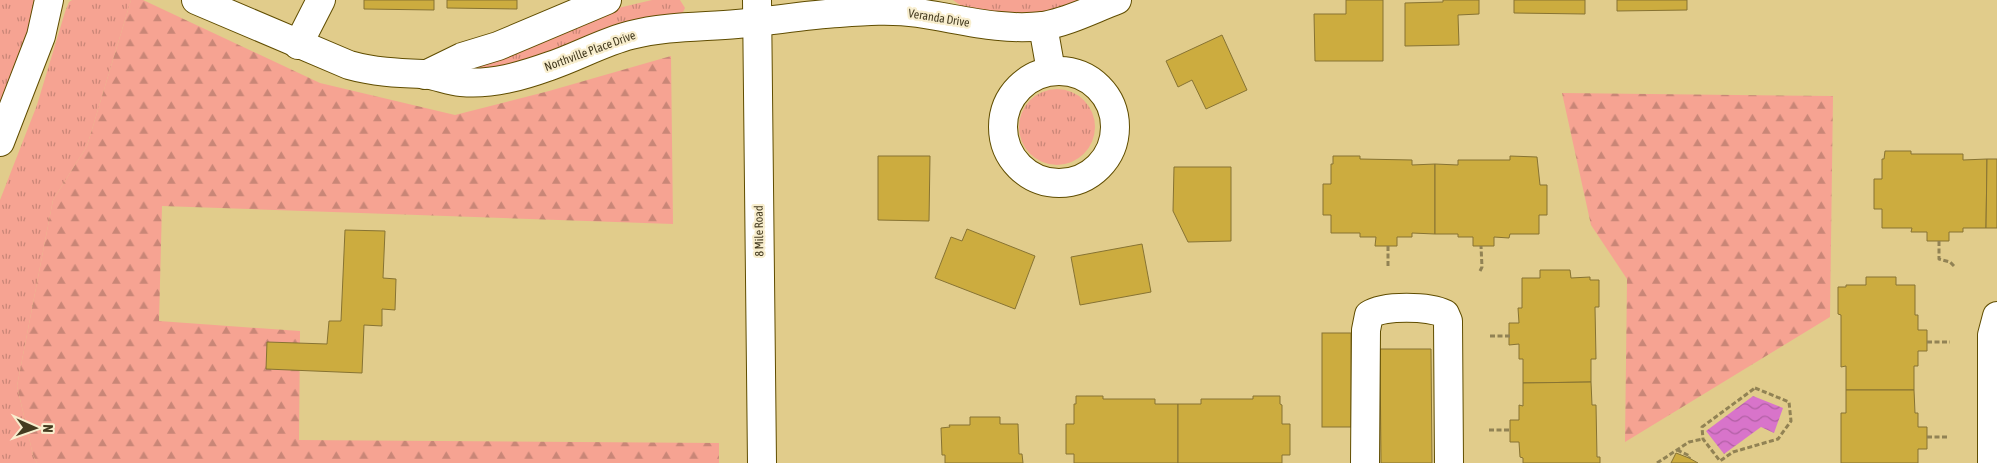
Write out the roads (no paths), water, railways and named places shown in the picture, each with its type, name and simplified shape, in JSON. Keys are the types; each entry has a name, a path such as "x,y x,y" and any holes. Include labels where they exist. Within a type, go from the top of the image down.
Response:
{"street":[{"path":"0,142 41,36 49,0"},
{"name":"Northville Place Drive","path":"196,0 298,45 349,65 372,71 398,74 425,74 459,82 480,84 508,79 552,66 589,49 630,35 757,11"},
{"path":"298,45 321,0"},
{"name":"Northville Place Drive","path":"425,74 462,57 498,46 607,0"},
{"name":"Veranda Drive","path":"757,11 837,13 940,8 1004,28 1043,26 1063,21 1117,0"},
{"name":"8 Mile Road","path":"757,11 762,463"},
{"path":"1043,26 1051,71"},
{"path":"1060,70 1080,74 1097,85 1109,100 1115,119 1115,137 1109,154 1098,168 1083,178 1066,184 1048,183 1031,177 1017,166 1007,151 1002,133 1004,114 1011,96 1024,82 1042,72 1051,71 1060,70"},
{"path":"1365,463 1366,330 1369,315 1381,309 1431,309 1445,314 1448,321 1449,463"},
{"path":"1992,463 1992,334 1997,316"}],"water":[{"path":"1753,396 1783,408 1774,433 1761,427 1724,454 1706,431"}]}
